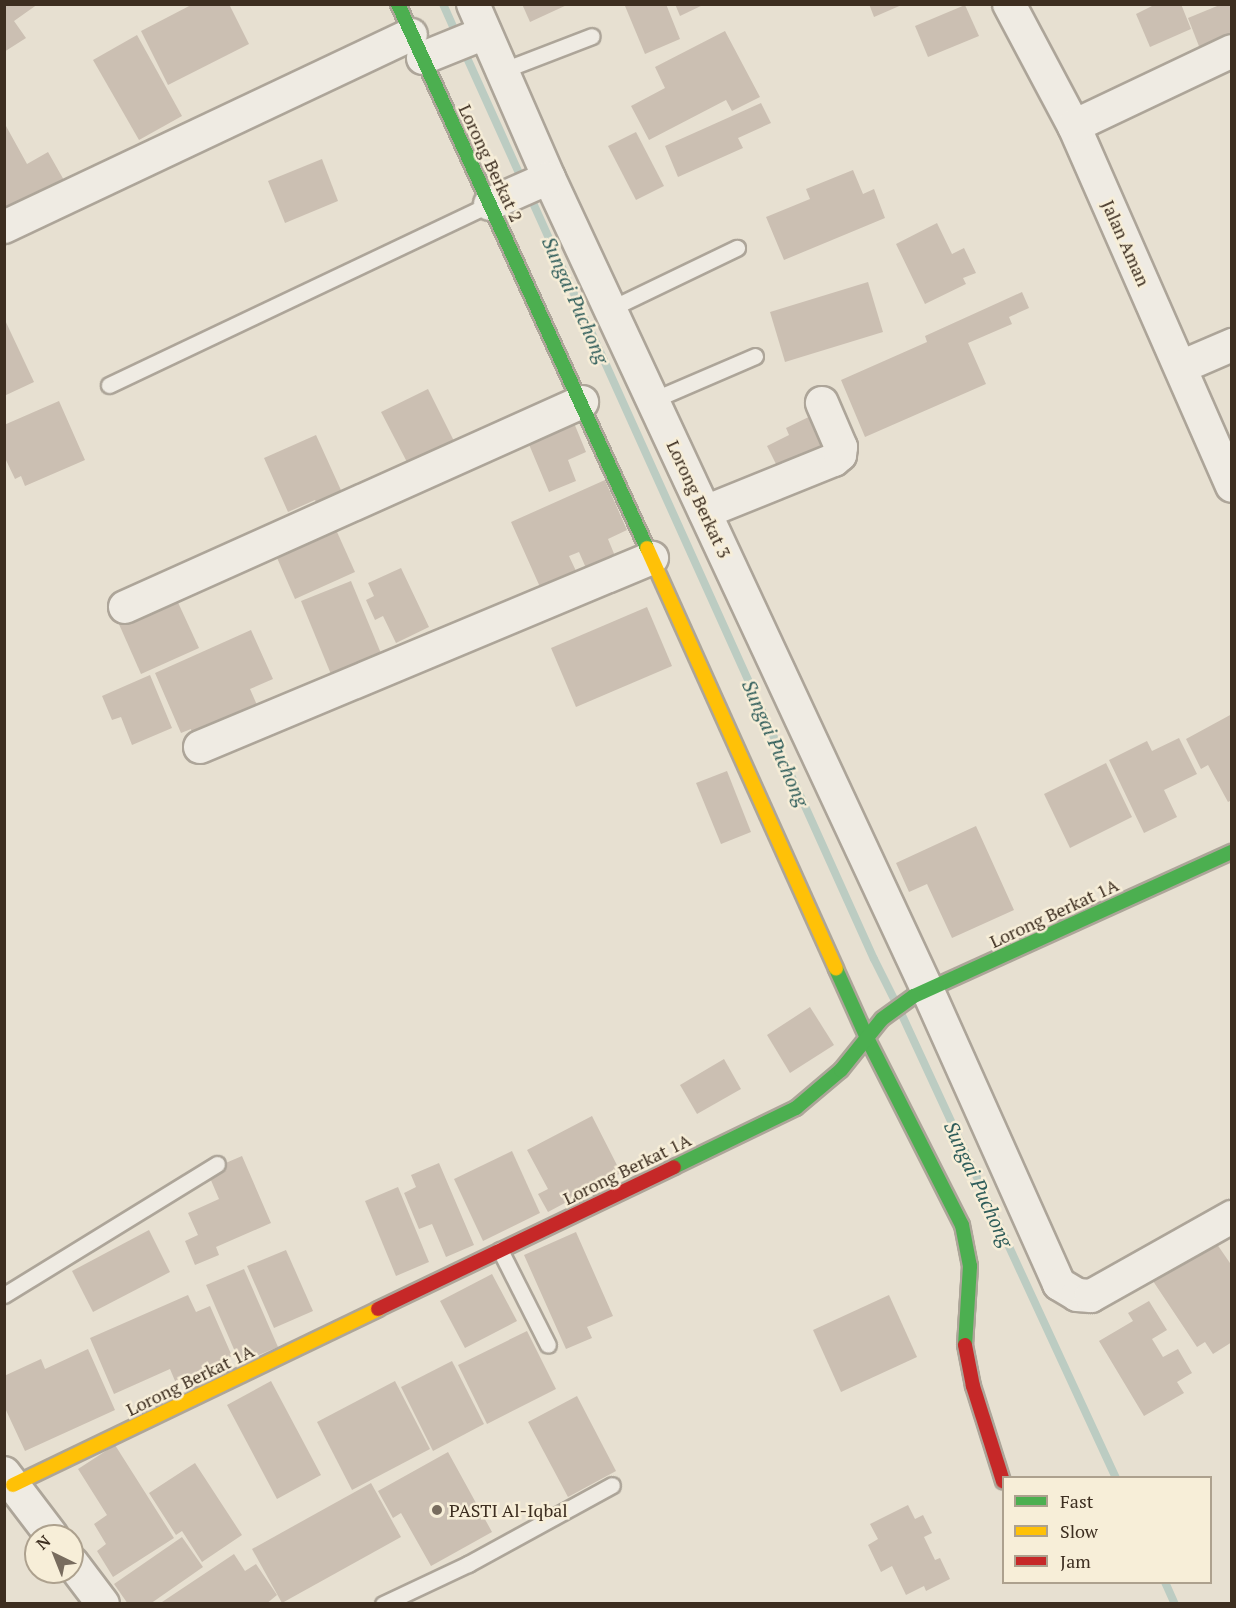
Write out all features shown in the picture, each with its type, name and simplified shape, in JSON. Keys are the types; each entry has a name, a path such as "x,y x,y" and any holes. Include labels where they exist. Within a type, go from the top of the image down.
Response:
{"street":[{"name":"Lorong Berkat 2","path":"398,4 582,402 867,1038 962,1225 970,1266 965,1351 973,1386 1002,1476"},
{"name":"Lorong Berkat 3","path":"473,4 549,178 705,512 921,994 1059,1284 1077,1295 1091,1296 1232,1217"},
{"name":"Jalan Aman","path":"1009,4 1074,126 1232,486"},
{"path":"4,227 417,47 485,33"},
{"path":"1074,126 1232,51"},
{"path":"490,204 549,178"},
{"path":"1181,367 1232,345"},
{"path":"125,607 582,402"},
{"path":"705,512 834,460 840,454 841,447 822,403"},
{"path":"200,747 652,558"},
{"name":"Lorong Berkat 1A","path":"9,1479 500,1250 796,1108 841,1070 882,1019 921,994 1232,852"},
{"path":"9,1479 43,1524"},
{"path":"84,1579 103,1604"}],"lane":[{"path":"501,71 592,36"},
{"path":"109,385 490,204"},
{"path":"610,309 737,248"},
{"path":"653,400 755,356"},
{"path":"4,1295 217,1164"},
{"path":"500,1250 548,1344"},
{"path":"383,1604 468,1564 612,1485"}],"building":[{"path":"4,4 38,4 14,21 26,38 4,52"},
{"path":"193,4 229,4 249,44 168,85 141,31"},
{"path":"522,4 569,4 530,22"},
{"path":"628,4 666,4 680,39 645,54 625,6"},
{"path":"675,4 705,4 680,16"},
{"path":"869,4 904,4 874,17"},
{"path":"1156,4 1181,4 1191,29 1150,47 1136,14"},
{"path":"1222,4 1232,4 1232,42 1202,54 1188,18"},
{"path":"965,5 979,36 928,57 915,26"},
{"path":"725,31 760,97 732,111 726,100 649,140 631,106 665,88 655,67"},
{"path":"137,35 182,116 139,140 93,60"},
{"path":"761,103 771,123 738,138 743,148 678,177 665,146"},
{"path":"6,126 27,164 48,152 69,189 4,225"},
{"path":"636,132 664,186 636,200 608,146"},
{"path":"322,159 338,201 285,223 268,181"},
{"path":"853,170 863,194 874,189 885,218 784,260 766,217 810,199 806,189"},
{"path":"937,223 952,254 964,248 976,273 963,278 966,284 925,304 896,244"},
{"path":"868,282 883,332 785,362 770,312"},
{"path":"1022,292 1029,308 1009,317 1012,324 968,343 986,384 865,437 841,380 927,342 925,336"},
{"path":"4,318 34,382 4,396"},
{"path":"428,389 454,441 408,464 381,412"},
{"path":"59,401 85,460 25,486 21,476 15,479 4,456 4,425"},
{"path":"819,412 835,446 779,470 767,446 789,435 786,428"},
{"path":"574,423 586,452 568,460 576,481 549,492 525,435 556,430"},
{"path":"316,435 345,499 320,511 315,500 288,512 264,458"},
{"path":"605,480 627,530 608,539 615,556 586,568 579,552 569,556 576,571 540,587 511,522"},
{"path":"333,523 355,572 295,599 274,551"},
{"path":"401,568 429,627 396,643 383,616 375,620 366,600 374,596 368,583"},
{"path":"351,581 385,663 335,684 301,601"},
{"path":"175,596 199,648 141,674 118,622"},
{"path":"647,607 672,666 576,707 551,648"},
{"path":"251,630 273,679 250,689 257,705 240,713 242,718 192,734 191,729 181,733 155,673"},
{"path":"150,675 172,728 132,745 121,717 112,720 102,696"},
{"path":"1232,714 1232,800 1228,802 1208,765 1201,769 1186,739"},
{"path":"1179,738 1197,774 1164,790 1177,817 1144,833 1109,760 1147,741 1152,751"},
{"path":"1106,763 1132,817 1070,848 1044,794"},
{"path":"727,771 751,832 721,844 696,783"},
{"path":"976,826 1014,910 952,938 927,884 909,892 896,863"},
{"path":"810,1007 834,1045 790,1073 767,1035"},
{"path":"724,1059 741,1089 697,1114 680,1085"},
{"path":"592,1116 621,1173 548,1212 538,1194 548,1189 527,1150"},
{"path":"512,1151 540,1213 483,1241 454,1179"},
{"path":"242,1156 271,1223 216,1247 219,1255 195,1265 185,1241 198,1235 188,1213 219,1199 207,1171"},
{"path":"439,1163 474,1245 446,1257 432,1224 419,1229 404,1193 416,1187 411,1175"},
{"path":"398,1187 429,1262 396,1276 365,1201"},
{"path":"149,1230 170,1272 93,1312 72,1271"},
{"path":"576,1232 613,1316 587,1327 592,1338 566,1349 524,1255"},
{"path":"1210,1234 1232,1266 1232,1342 1213,1354 1205,1342 1197,1347 1149,1275"},
{"path":"286,1250 313,1311 274,1328 247,1266"},
{"path":"244,1269 278,1347 240,1363 206,1285"},
{"path":"492,1274 517,1321 465,1348 440,1301"},
{"path":"188,1295 196,1312 210,1306 232,1356 175,1381 170,1369 114,1394 90,1338"},
{"path":"889,1295 917,1357 841,1392 813,1330"},
{"path":"1149,1301 1167,1330 1152,1339 1163,1357 1178,1349 1192,1373 1177,1382 1184,1393 1144,1416 1099,1341 1133,1321 1128,1313"},
{"path":"527,1331 556,1389 487,1424 458,1365"},
{"path":"88,1349 115,1410 25,1451 4,1406 4,1376 41,1359 45,1369"},
{"path":"452,1361 484,1424 433,1451 401,1387"},
{"path":"271,1381 321,1475 277,1499 227,1405"},
{"path":"395,1381 430,1449 352,1490 317,1422"},
{"path":"577,1396 616,1471 568,1497 528,1422"},
{"path":"115,1445 174,1538 113,1577 97,1551 106,1544 94,1524 107,1515 78,1469"},
{"path":"448,1452 492,1532 431,1566 401,1513 393,1518 378,1491"},
{"path":"195,1463 242,1535 202,1562 182,1531 176,1535 149,1493"},
{"path":"371,1483 401,1537 282,1603 252,1549"},
{"path":"908,1505 915,1519 923,1515 932,1533 924,1537 935,1560 940,1558 950,1579 926,1591 924,1586 906,1595 892,1566 881,1572 868,1545 878,1539 870,1524"},
{"path":"182,1537 203,1567 150,1604 128,1604 114,1584"},
{"path":"234,1554 245,1571 256,1564 277,1595 266,1604 159,1604"}],"waterway":[{"name":"Sungai Puchong","path":"443,4 458,37"},
{"name":"Sungai Puchong","path":"463,49 523,182"},
{"name":"Sungai Puchong","path":"529,194 895,1001"},
{"name":"Sungai Puchong","path":"901,1013 1115,1476"},
{"name":"Sungai Puchong","path":"1166,1584 1175,1604"}],"traffic: fast":[{"path":"398,4 647,548"},
{"path":"674,1167 796,1108 841,1070 882,1019 914,996 1232,852"},
{"path":"836,969 867,1038 962,1225 970,1266 965,1345"}],"traffic: slow":[{"path":"647,548 836,969"},
{"path":"13,1485 378,1309"}],"traffic: jam":[{"path":"378,1309 674,1167"},
{"path":"965,1345 973,1386 1002,1478"}],"place":[{"name":"PASTI Al-Iqbal","path":"437,1510"}]}
